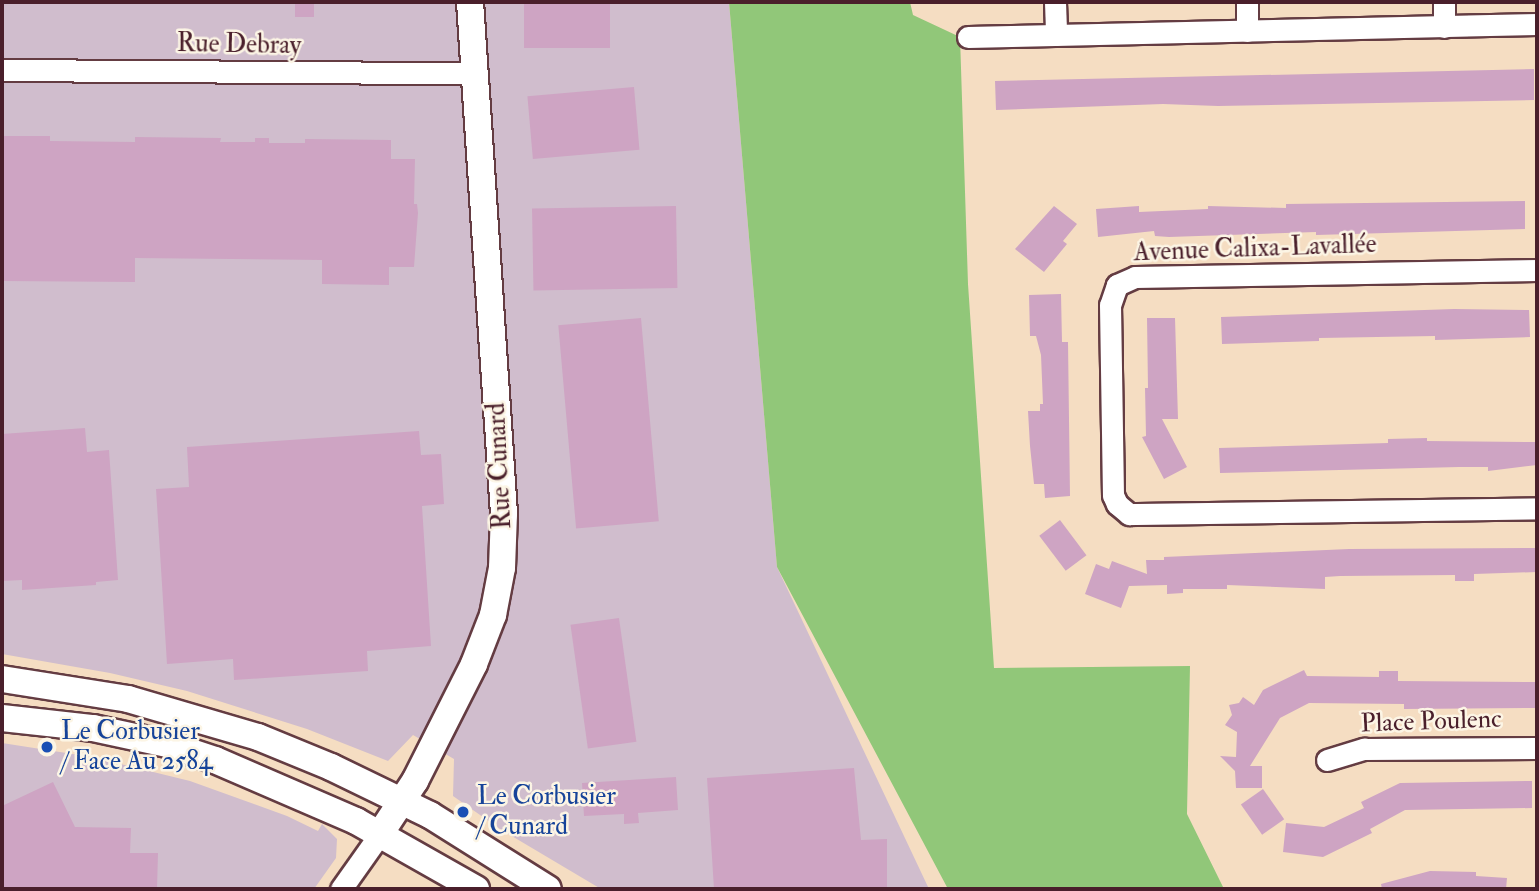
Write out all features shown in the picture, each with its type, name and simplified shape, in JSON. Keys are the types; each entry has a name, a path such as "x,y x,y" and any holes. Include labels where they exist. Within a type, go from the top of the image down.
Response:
{"street":[{"name":"Rue Cunard","path":"341,889 403,801 474,664 493,615 502,568 502,494 470,2"},
{"path":"1055,2 1056,36"},
{"path":"1247,2 1247,31"},
{"path":"1444,2 1444,27"},
{"path":"968,37 1537,24"},
{"name":"Rue Debray","path":"2,70 475,74"},
{"name":"Avenue Calixa-Lavallée","path":"1537,270 1136,277 1117,285 1110,305 1113,495 1117,504 1129,514 1537,508"},
{"path":"2,679 98,693 192,716 292,750 403,801 548,889"},
{"path":"2,718 93,728 187,750 283,788 380,834 476,889"},
{"name":"Place Poulenc","path":"1327,760 1364,748 1537,748"}],"shaded area":[{"path":"2,2 729,2 777,567 929,889 601,889 500,829 453,796 454,759 413,735 388,761 307,729 187,691 110,673 2,654"},
{"path":"2,743 92,757 190,781 287,816 318,831 322,824 337,839 336,858 314,889 2,889"}],"green space":[{"path":"729,2 910,2 913,15 960,37 968,284 994,668 1190,666 1187,814 1224,889 948,889 777,567"}],"building":[{"path":"295,2 314,2 314,17 295,17"},
{"path":"524,2 610,2 610,48 524,48"},
{"path":"1534,69 1534,100 1218,106 1163,104 996,110 995,81"},
{"path":"634,87 639,150 533,159 527,96"},
{"path":"2,136 50,136 50,141 135,142 135,137 221,138 220,142 255,142 255,138 269,138 269,143 305,143 305,139 391,140 391,159 415,159 414,204 417,204 418,213 414,267 389,267 389,285 322,284 322,260 135,258 135,282 2,281"},
{"path":"1525,201 1525,229 1316,235 1316,232 1169,237 1155,236 1154,231 1098,237 1096,209 1139,206 1139,212 1208,209 1208,206 1286,208 1286,204"},
{"path":"676,206 677,288 533,291 532,209"},
{"path":"1054,206 1077,224 1063,241 1067,244 1044,272 1015,249"},
{"path":"1061,294 1062,342 1068,342 1070,496 1045,498 1044,484 1034,484 1030,446 1028,411 1040,411 1040,404 1043,404 1041,355 1036,336 1030,336 1029,295"},
{"path":"1454,309 1529,310 1530,337 1435,340 1435,336 1319,338 1319,341 1222,344 1221,317"},
{"path":"641,318 659,521 576,528 558,325"},
{"path":"1147,318 1175,318 1178,419 1162,419 1187,467 1164,479 1142,437 1146,436"},
{"path":"85,428 87,452 109,450 118,580 96,582 96,585 22,590 22,580 2,581 2,434"},
{"path":"419,431 421,455 441,454 444,504 422,506 431,646 367,651 368,671 234,680 233,659 167,664 156,489 189,487 187,447"},
{"path":"1427,438 1427,441 1537,442 1537,465 1488,471 1488,467 1459,467 1220,473 1219,448 1388,443 1388,439"},
{"path":"1060,520 1086,555 1066,571 1039,536"},
{"path":"1537,548 1537,572 1474,574 1474,581 1455,581 1455,575 1340,576 1325,577 1325,589 1227,585 1227,589 1183,589 1183,593 1167,594 1167,585 1129,586 1121,608 1085,594 1096,564 1109,569 1112,561 1147,574 1146,560 1164,560 1164,557 1349,549"},
{"path":"619,618 636,742 588,749 570,625"},
{"path":"1304,670 1307,676 1379,677 1379,671 1398,671 1398,681 1537,682 1537,708 1404,709 1404,704 1309,703 1280,718 1250,766 1262,766 1262,788 1236,788 1235,771 1220,756 1236,757 1237,732 1225,725 1232,715 1229,705 1239,703 1243,697 1254,705 1263,690"},
{"path":"854,768 861,840 887,839 887,889 714,889 707,778"},
{"path":"676,777 678,810 638,813 639,823 624,824 624,814 584,816 582,783"},
{"path":"1532,781 1532,808 1405,810 1370,829 1372,833 1323,857 1283,852 1286,823 1324,827 1364,808 1361,802 1400,783"},
{"path":"53,782 75,827 131,828 130,853 158,853 157,889 2,889 2,806"},
{"path":"1263,789 1284,819 1262,835 1241,804"},
{"path":"1430,871 1476,872 1476,876 1507,878 1506,889 1382,889 1381,884"}],"place":[{"name":"Le Corbusier / Face Au 2584","path":"47,747"},
{"name":"Le Corbusier / Cunard","path":"463,812"}]}
